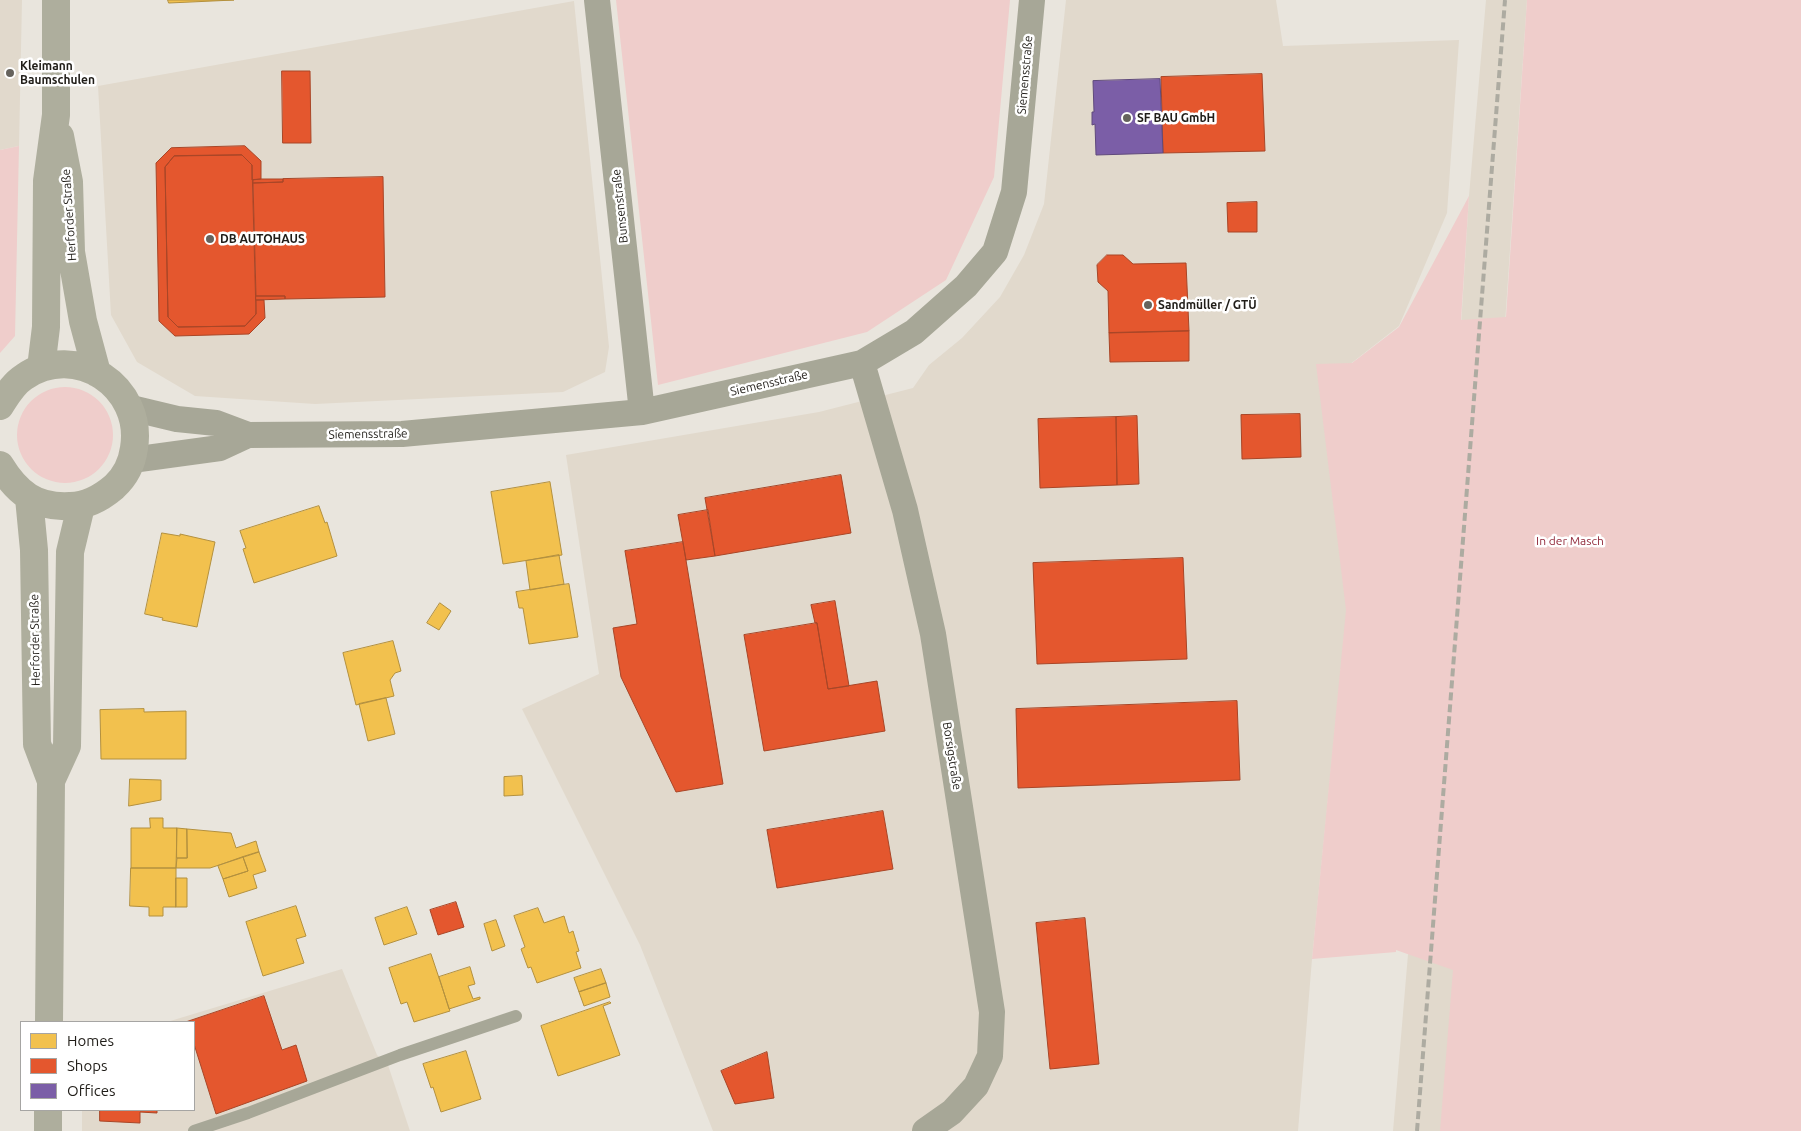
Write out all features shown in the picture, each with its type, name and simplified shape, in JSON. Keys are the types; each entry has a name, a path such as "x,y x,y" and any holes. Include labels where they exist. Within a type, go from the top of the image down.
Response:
{"main road":[{"name":"Herforder Straße","path":"41,368 46,327 47,181 56,115 56,0"},
{"name":"Herforder Straße","path":"56,115 69,182 71,252 83,321 97,373"},
{"path":"0,406 10,390 24,377 41,368 60,365 79,366 97,373 117,388 131,408 136,434 132,460 120,481 102,497 81,506 54,507 29,498 10,481 0,465"},
{"name":"Herforder Straße","path":"29,498 34,550 37,744 51,781 49,1021"},
{"name":"Herforder Straße","path":"51,781 67,746 70,552 81,506"},
{"path":"48,1111 48,1131"}],"street":[{"name":"Bunsenstraße","path":"597,0 642,412"},
{"name":"Siemensstraße","path":"131,408 177,419 216,423 248,435 402,434 642,412 862,362 914,332 966,286 995,252 1014,192 1032,0"},
{"name":"Borsigstraße","path":"862,362 905,510 933,634 992,1012 990,1056 976,1086 952,1112 924,1131"},
{"name":"Siemensstraße","path":"132,460 220,448 248,435"}],"lane":[{"path":"194,1131 248,1113 400,1054 516,1016"}],"shaded area":[{"name":"Kleimann Baumschulen","path":"0,0 22,0 19,146 0,150"},
{"path":"1066,0 1276,0 1283,46 1459,40 1447,213 1399,326 1322,386 1348,598 1312,959 1298,1131 713,1131 640,945 522,709 599,674 566,455 819,412 913,388 929,365 962,338 1000,297 1024,255 1044,204"},
{"path":"1486,0 1527,0 1450,1131 1393,1131 1460,342 1469,196"},
{"path":"574,1 609,347 605,372 563,392 315,404 195,396 137,362 111,315 98,86"},
{"path":"342,969 377,1055 388,1065 410,1131 82,1131 82,1111 195,1111 195,1021 170,1021"}],"green space":[{"path":"616,0 1010,0 994,177 946,280 867,332 658,385"},
{"name":"In der Masch","path":"1527,0 1801,0 1801,1131 1440,1131 1453,970 1396,950 1396,952 1312,959 1346,610 1316,364 1352,363 1399,327 1469,196 1461,320 1506,317"},
{"path":"19,146 15,336 0,353 0,150"},
{"path":"65,387 83,390 99,401 110,417 113,435 110,453 99,469 83,480 65,483 47,480 31,469 20,453 17,435 20,417 31,401 47,390"}],"building: Homes":[{"path":"168,0 234,0 169,3"},
{"path":"550,482 562,555 503,564 491,492"},
{"path":"319,506 325,523 327,522 337,556 254,583 243,549 246,548 240,531"},
{"path":"162,533 180,536 180,534 215,542 197,627 162,620 163,618 145,614"},
{"path":"559,555 564,584 530,590 526,561"},
{"path":"569,584 578,637 529,644 523,608 519,608 516,592"},
{"path":"440,603 451,611 439,630 427,623"},
{"path":"393,641 401,671 395,673 390,680 394,696 356,705 343,653"},
{"path":"386,698 395,734 368,741 359,704"},
{"path":"144,709 144,712 186,711 186,759 101,759 100,710"},
{"path":"522,776 523,795 504,796 504,777"},
{"path":"130,779 161,780 161,800 129,806"},
{"path":"150,818 163,818 163,828 177,828 176,868 131,868 131,828 150,828"},
{"path":"177,828 187,829 187,858 177,858"},
{"path":"187,829 231,833 236,848 256,841 259,852 210,868 176,868 177,858 187,858"},
{"path":"259,852 266,871 253,875 257,888 229,897 223,879 248,871 243,857"},
{"path":"243,857 248,871 223,879 218,866"},
{"path":"131,868 176,868 176,907 163,907 163,916 149,916 149,907 130,906"},
{"path":"176,878 187,878 187,907 176,907"},
{"path":"296,906 306,936 296,939 304,963 263,976 246,922"},
{"path":"407,907 417,934 384,945 375,918"},
{"path":"538,908 544,923 564,916 569,933 573,931 579,951 576,952 581,968 537,983 531,967 528,968 521,949 525,947 514,916"},
{"path":"496,920 505,946 492,951 484,924"},
{"path":"431,954 450,1011 414,1022 407,1002 401,1004 389,968"},
{"path":"470,967 475,984 468,986 473,999 480,997 480,999 449,1009 439,977"},
{"path":"601,969 606,983 579,992 574,978"},
{"path":"606,983 610,997 584,1006 579,992"},
{"path":"610,1002 603,1006 620,1055 558,1076 541,1026"},
{"path":"466,1051 481,1099 441,1112 423,1064"}],"building: Shops":[{"path":"282,71 310,71 311,143 283,143"},
{"path":"1262,74 1265,151 1163,153 1161,77"},
{"path":"245,146 261,161 261,179 252,180 252,165 242,155 174,156 165,167 168,317 178,327 245,326 256,314 256,300 264,300 265,318 249,334 175,336 159,321 156,163 171,148"},
{"name":"DB AUTOHAUS","path":"242,155 252,165 256,314 245,326 178,327 168,317 165,167 174,156"},
{"path":"383,177 385,297 285,299 285,296 256,296 253,183 283,182 283,179"},
{"path":"283,179 283,182 253,183 253,180"},
{"path":"1257,202 1257,232 1228,232 1227,203"},
{"name":"Sandmüller / GTÜ","path":"1107,255 1123,255 1133,264 1186,263 1189,331 1109,333 1108,291 1098,282 1097,265"},
{"path":"256,296 285,296 285,299 256,300"},
{"path":"1189,331 1189,361 1110,362 1109,333"},
{"path":"1300,414 1301,457 1242,459 1241,415"},
{"path":"1137,416 1139,484 1117,485 1116,417"},
{"path":"1116,417 1117,485 1040,488 1038,419"},
{"path":"841,475 851,533 715,556 705,498"},
{"path":"708,510 715,556 686,560 678,515"},
{"path":"683,542 723,784 676,792 621,677 613,628 637,624 625,551"},
{"path":"1183,558 1187,659 1037,664 1033,563"},
{"path":"835,601 849,686 828,689 817,623 815,623 811,605"},
{"path":"817,623 828,689 877,681 885,731 764,751 744,635"},
{"path":"1237,701 1240,780 1018,788 1016,709"},
{"path":"883,811 893,869 777,888 767,830"},
{"path":"456,902 464,927 438,935 430,910"},
{"path":"1085,918 1099,1064 1050,1069 1036,923"},
{"path":"264,996 282,1050 296,1045 307,1081 216,1114 195,1047 195,1021 189,1021"},
{"path":"767,1052 774,1098 735,1104 721,1071"},
{"path":"100,1111 157,1111 157,1113 140,1112 140,1123 100,1121"}],"building: Offices":[{"name":"SF BAU GmbH","path":"1160,79 1163,153 1096,155 1095,124 1092,125 1092,112 1094,112 1093,81"}],"railway":[{"path":"1417,1131 1505,0"}],"place":[{"name":"Kleimann Baumschulen","path":"10,73"},
{"name":"SF BAU GmbH","path":"1127,118"},
{"name":"DB AUTOHAUS","path":"210,239"},
{"name":"Sandmüller / GTÜ","path":"1148,305"}]}
